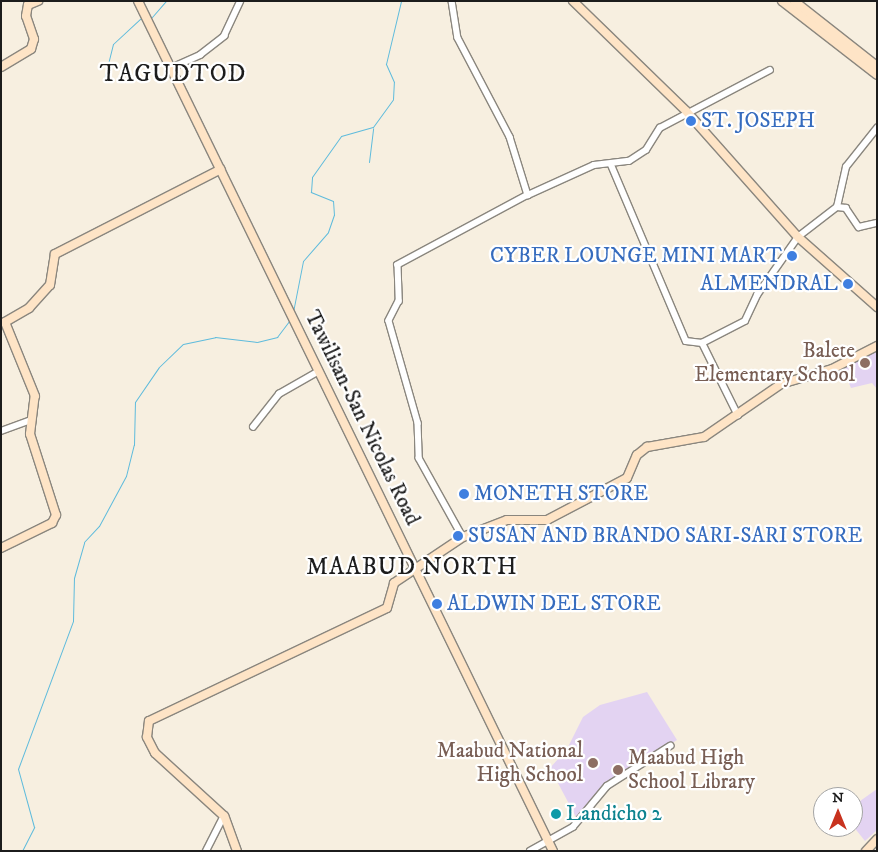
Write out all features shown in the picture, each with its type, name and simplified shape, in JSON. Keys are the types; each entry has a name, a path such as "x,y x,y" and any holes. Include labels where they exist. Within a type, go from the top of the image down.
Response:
{"street":[{"path":"1,67 31,49 34,38 26,16 28,5 38,1"},
{"name":"Tawilisan-San Nicolas Road","path":"138,1 553,851"},
{"path":"171,68 200,55 224,36 240,1"},
{"path":"452,1 458,38 510,137 528,195"},
{"path":"573,1 686,111 798,237 877,307"},
{"path":"782,1 877,75"},
{"path":"794,1 877,66"},
{"path":"463,537 419,458 418,423 388,320 399,301 398,265 528,195 594,165 629,161 646,150 660,128 686,111 770,70"},
{"path":"611,164 686,342 702,343 745,321 758,295 798,237 837,207 846,167 877,128"},
{"path":"1,548 55,519 30,434 35,396 3,321 28,308 50,285 55,254 221,169"},
{"path":"837,207 846,208 859,227 877,223"},
{"path":"702,343 738,416"},
{"path":"237,851 224,816 156,753 147,737 149,721 387,608 394,583 414,567 463,537 507,520 547,520 627,478 637,455 647,447 704,437 738,416 781,384 832,369 877,346"},
{"path":"253,427 279,394 319,371"},
{"path":"1,431 32,420"},
{"path":"530,851 573,827 607,786 670,746"},
{"path":"206,851 224,816"},
{"path":"866,851 877,839"}],"shaded area":[{"name":"Balete Elementary School","path":"877,349 877,389 872,383 851,388 843,369"},
{"name":"Maabud National High School","path":"647,692 677,740 606,785 577,819 550,768 567,749 583,717 600,705"},
{"path":"877,789 877,830 865,841 862,837 863,799"}],"waterway":[{"path":"152,17 166,1"},
{"path":"293,312 303,261 328,232 334,215 333,201 311,192 312,177 341,136 373,127 393,99 394,82 386,64 401,1"},
{"path":"104,80 113,44 140,19"},
{"path":"369,162 373,128"},
{"path":"22,851 34,827 18,769 73,621 74,578 84,542 99,526 126,476 134,445 135,402 159,367 183,344 215,337 257,342 277,337 290,320"}],"place":[{"name":"ST. JOSEPH","path":"691,121"},
{"name":"CYBER LOUNGE MINI MART","path":"792,256"},
{"name":"ALMENDRAL","path":"848,284"},
{"name":"Balete Elementary School","path":"865,363"},
{"name":"MONETH STORE","path":"464,494"},
{"name":"SUSAN AND BRANDO SARI-SARI STORE","path":"458,536"},
{"name":"ALDWIN DEL STORE","path":"437,604"},
{"name":"Maabud National High School","path":"593,763"},
{"name":"Maabud High School Library","path":"618,770"},
{"name":"Landicho 2","path":"556,814"}],"district":[{"name":"TAGUDTOD","path":"173,75"},
{"name":"MAABUD NORTH","path":"412,568"}]}
